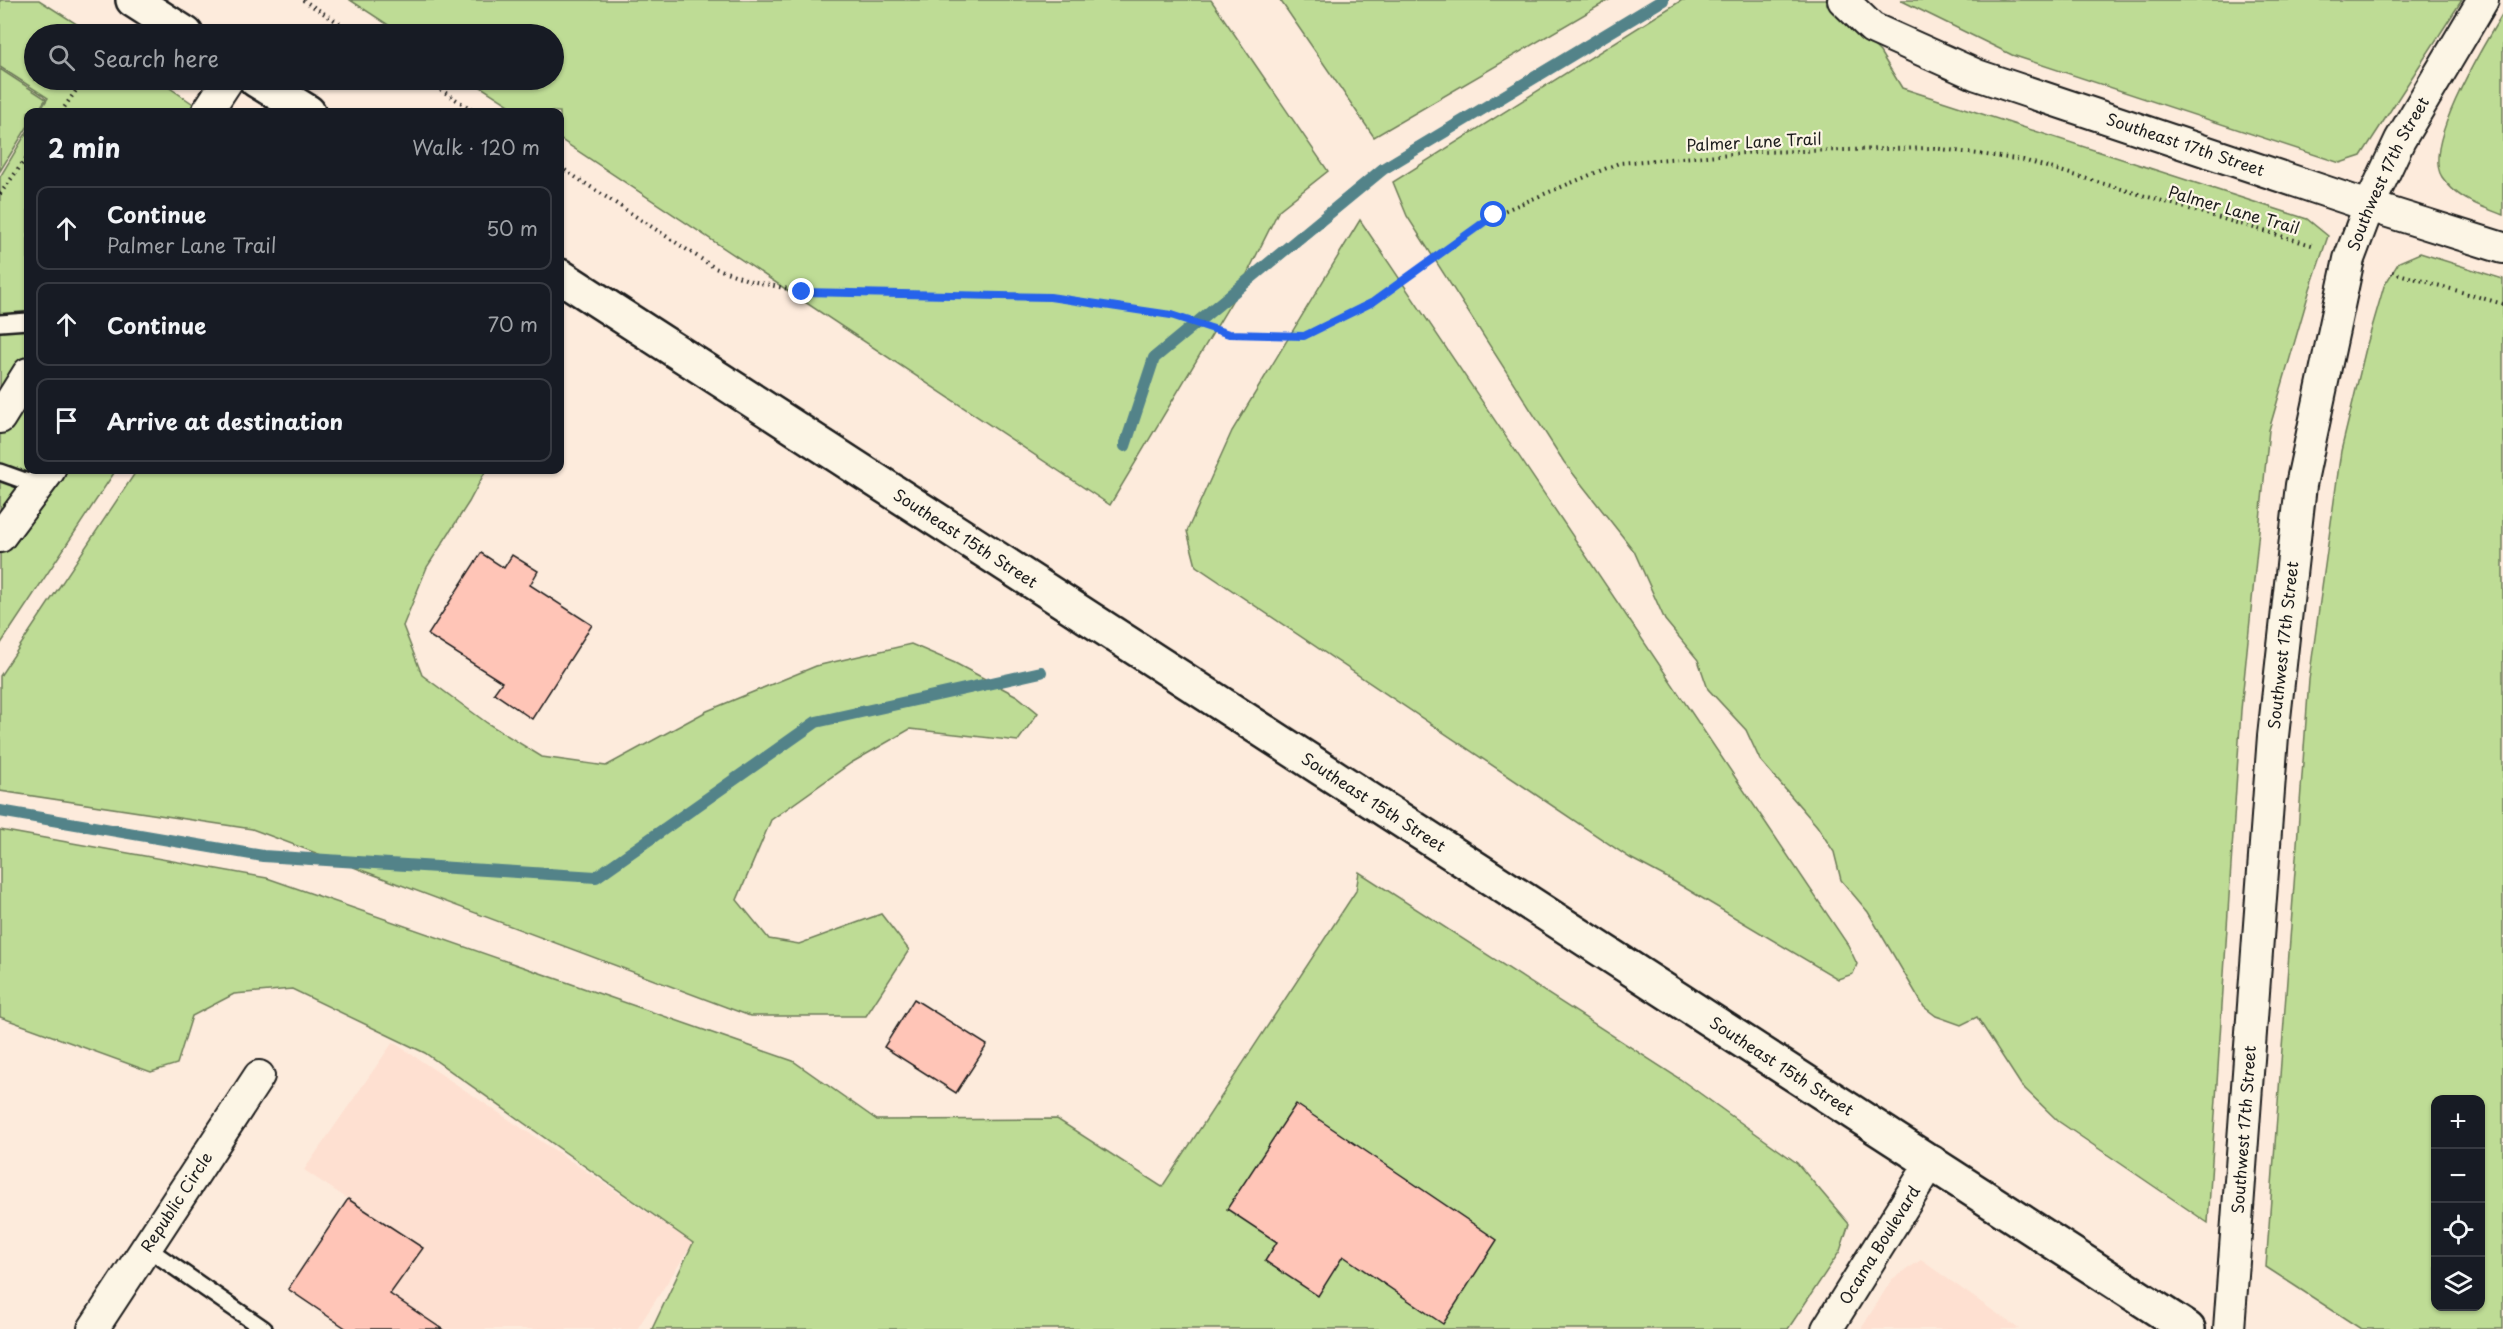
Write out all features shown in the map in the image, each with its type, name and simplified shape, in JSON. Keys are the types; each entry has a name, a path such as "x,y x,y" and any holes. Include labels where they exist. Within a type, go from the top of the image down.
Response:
{"main road":[{"path":"133,0 170,24"},
{"path":"271,90 298,108"},
{"name":"Southeast 15th Street","path":"564,279 1932,1161 2188,1329"}],"street":[{"name":"Southeast 17th Street","path":"1843,0 1872,28 1977,75 2369,206 2503,248"},
{"name":"Southwest 17th Street","path":"2229,1329 2273,736 2301,485 2347,270 2369,206 2400,140 2482,0"},
{"path":"210,108 221,90"},
{"path":"0,418 24,379"},
{"path":"0,537 45,478"},
{"name":"Republic Circle","path":"93,1329 259,1076"},
{"name":"Ocama Boulevard","path":"1827,1329 1932,1161"}],"lane":[{"path":"0,323 24,321"},
{"path":"0,472 45,478"},
{"path":"147,1248 264,1329"}],"path":[{"path":"303,0 340,24"},
{"path":"64,108 76,90"},
{"path":"441,90 470,108"},
{"name":"Palmer Lane Trail","path":"564,170 715,268 751,281 802,292 1050,297 1171,315 1229,334 1304,336 1373,302 1494,215 1619,163 1733,154 1934,148 2023,160 2314,246"},
{"path":"0,194 24,161"},
{"path":"2392,272 2503,304"}],"shaded area":[{"path":"393,1042 693,1243 637,1329 442,1329 390,1294 422,1248 304,1170"},
{"path":"1921,1260 2019,1329 1861,1329 1892,1279"}],"green space":[{"path":"0,0 39,0 77,24 24,24 24,82 0,67"},
{"path":"350,0 1211,0 1328,171 1279,210 1241,286 1110,505 564,142 564,108 514,108 486,90 564,90 564,24 387,24"},
{"path":"1280,0 1609,0 1374,137"},
{"path":"1682,0 1828,0 1880,52 1902,88 2307,219 2328,236 2310,289 2269,430 2241,710 2208,1223 2058,1121 2021,1085 1977,1017 1961,1025 1936,1016 1924,1007 1868,912 1841,880 1834,852 1817,826 1760,760 1746,730 1708,689 1698,660 1665,620 1634,551 1564,462 1407,216 1393,182"},
{"path":"1900,0 2462,0 2361,156 2340,163 2012,55"},
{"path":"2503,13 2503,215 2469,201 2455,191 2442,177 2438,162 2440,142 2458,94"},
{"path":"0,69 24,85 24,90 32,90 46,99 40,108 24,108 24,132 0,171"},
{"path":"36,90 173,90 199,108 42,108 48,98"},
{"path":"24,137 24,474 113,474 0,645 0,177"},
{"path":"1360,220 1848,945 1857,964 1853,974 1838,979 1675,882 1630,858 1196,566 1187,531 1232,431"},
{"path":"2420,253 2503,279 2503,1329 2361,1329 2266,1267 2309,680 2341,451 2384,286 2399,262"},
{"path":"134,474 484,474 469,502 427,567 403,626 422,675 487,723 542,757 606,766 707,711 816,666 911,644 955,663 1017,696 1038,713 1018,741 910,729 851,763 771,820 737,900 769,939 799,944 881,914 909,950 866,1016 750,1016 252,829 0,791 0,676"},
{"path":"0,830 267,878 793,1061 877,1120 1057,1119 1162,1187 1356,891 1359,872 1680,1079 1797,1163 1849,1224 1840,1251 1788,1329 652,1329 693,1243 425,1053 292,989 234,994 192,1016 177,1064 151,1072 0,1017"}],"building":[{"path":"481,553 504,568 512,555 538,571 530,585 592,625 532,719 494,693 502,682 428,635"},
{"path":"914,999 987,1045 956,1093 884,1047"},
{"path":"1296,1104 1497,1240 1443,1324 1343,1256 1318,1296 1265,1261 1277,1242 1227,1209"},
{"path":"348,1199 423,1248 390,1294 442,1329 347,1329 288,1289"}],"waterway":[{"path":"1125,446 1154,358 1383,169 1663,0"},
{"path":"0,811 263,856 596,877 816,722 1041,672"}],"route":[{"path":"802,292 1050,297 1171,315 1229,334 1304,336 1373,302 1494,215"}]}
